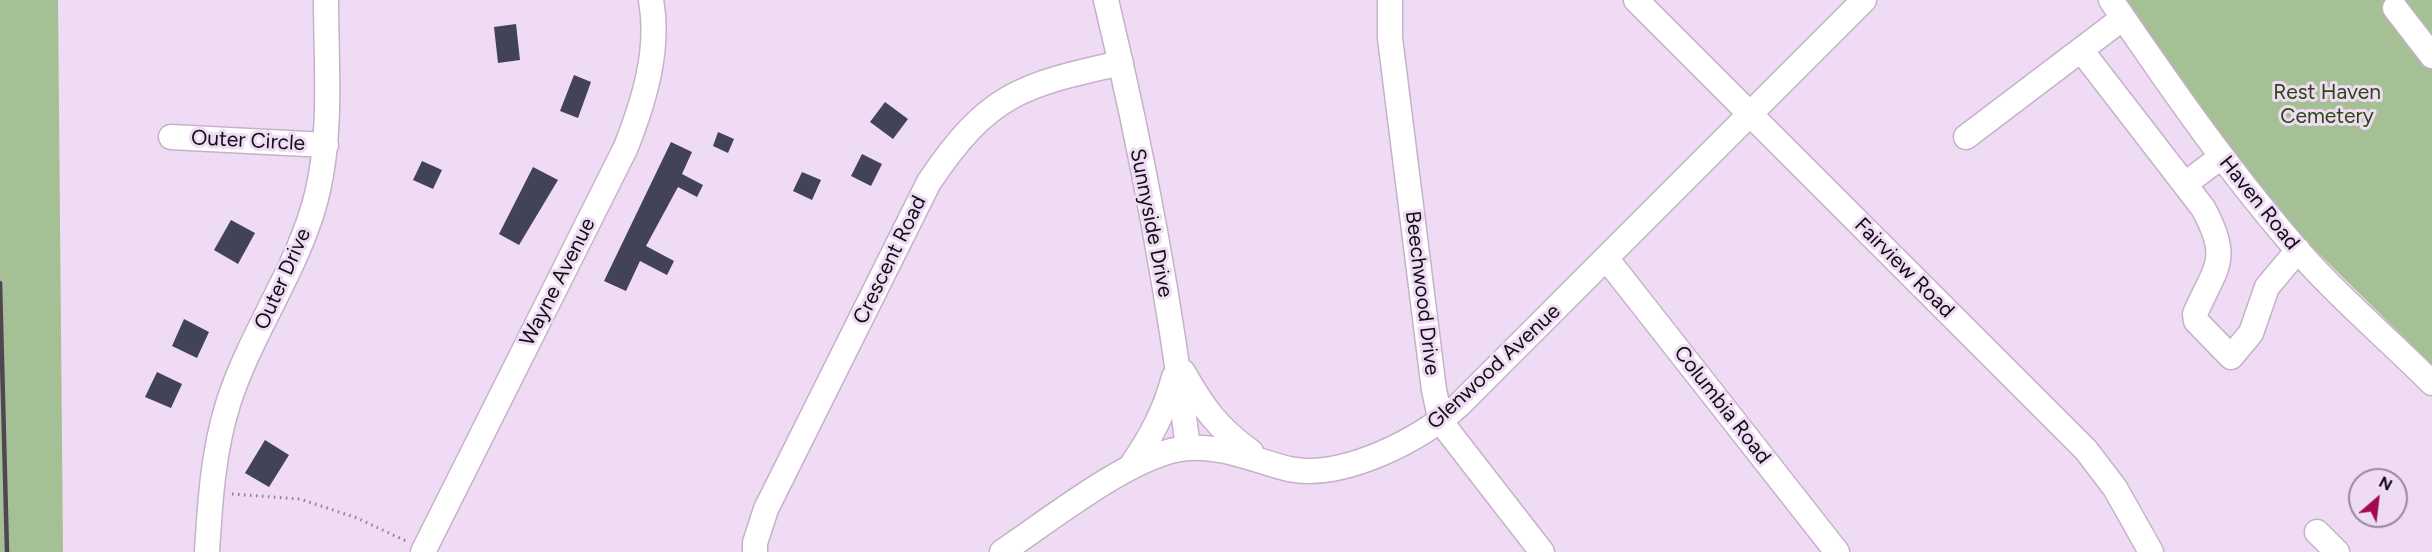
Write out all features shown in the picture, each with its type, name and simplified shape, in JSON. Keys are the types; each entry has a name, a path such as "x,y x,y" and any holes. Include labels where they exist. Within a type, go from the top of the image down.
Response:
{"street":[{"name":"Outer Drive","path":"207,552 210,492 229,402 306,227 318,192 326,145 326,0"},
{"name":"Wayne Avenue","path":"424,550 626,147 641,110 649,75 654,43 651,0"},
{"name":"Sunnyside Drive","path":"1106,0 1121,63 1177,363 1188,448"},
{"name":"Beechwood Drive","path":"1390,0 1390,38 1434,390 1441,422 1542,552"},
{"name":"Fairview Road","path":"1636,0 2086,450 2115,488 2151,552"},
{"name":"Glenwood Avenue","path":"1002,552 1131,466 1157,454 1188,448 1224,451 1292,469 1325,471 1354,463 1419,436 1441,422 1864,0"},
{"path":"2399,3 2432,56"},
{"path":"1966,137 2081,50 2117,9"},
{"name":"Haven Road","path":"2117,9 2221,157 2298,250 2431,375"},
{"path":"2081,50 2185,184 2211,224 2219,253 2216,275 2195,314 2196,321 2231,357 2251,333 2267,287 2298,250"},
{"name":"Crescent Road","path":"755,552 755,543 766,509 929,182 952,147 978,119 1016,92 1050,78 1121,63"},
{"name":"Outer Circle","path":"171,137 326,145"},
{"path":"2185,184 2221,157"},
{"name":"Columbia Road","path":"1606,258 1837,552"},
{"path":"1177,363 1202,406 1223,432 1263,462"},
{"path":"1131,466 1159,421 1177,363"},
{"path":"2317,532 2337,552"}],"path":[{"path":"210,492 300,500 357,518 424,550"}],"green space":[{"path":"0,0 58,0 63,552 0,552"},
{"name":"Rest Haven Cemetery","path":"2123,0 2432,0 2432,365 2296,231 2229,151"}],"building":[{"path":"516,24 520,60 498,63 494,27"},
{"path":"574,75 591,82 578,118 560,111"},
{"path":"885,102 908,119 893,139 870,122"},
{"path":"718,132 734,139 728,153 713,146"},
{"path":"671,142 692,152 682,174 703,185 697,197 678,187 646,246 674,261 667,275 640,261 626,291 604,281"},
{"path":"862,154 882,164 871,186 851,176"},
{"path":"422,161 442,170 433,189 413,180"},
{"path":"533,167 558,180 519,245 499,234"},
{"path":"802,172 821,180 812,200 793,191"},
{"path":"231,220 255,233 238,264 214,250"},
{"path":"184,319 209,332 197,358 172,346"},
{"path":"157,372 182,384 171,408 145,397"},
{"path":"265,440 289,455 269,487 245,473"}],"railway":[{"path":"0,283 7,552"}]}
